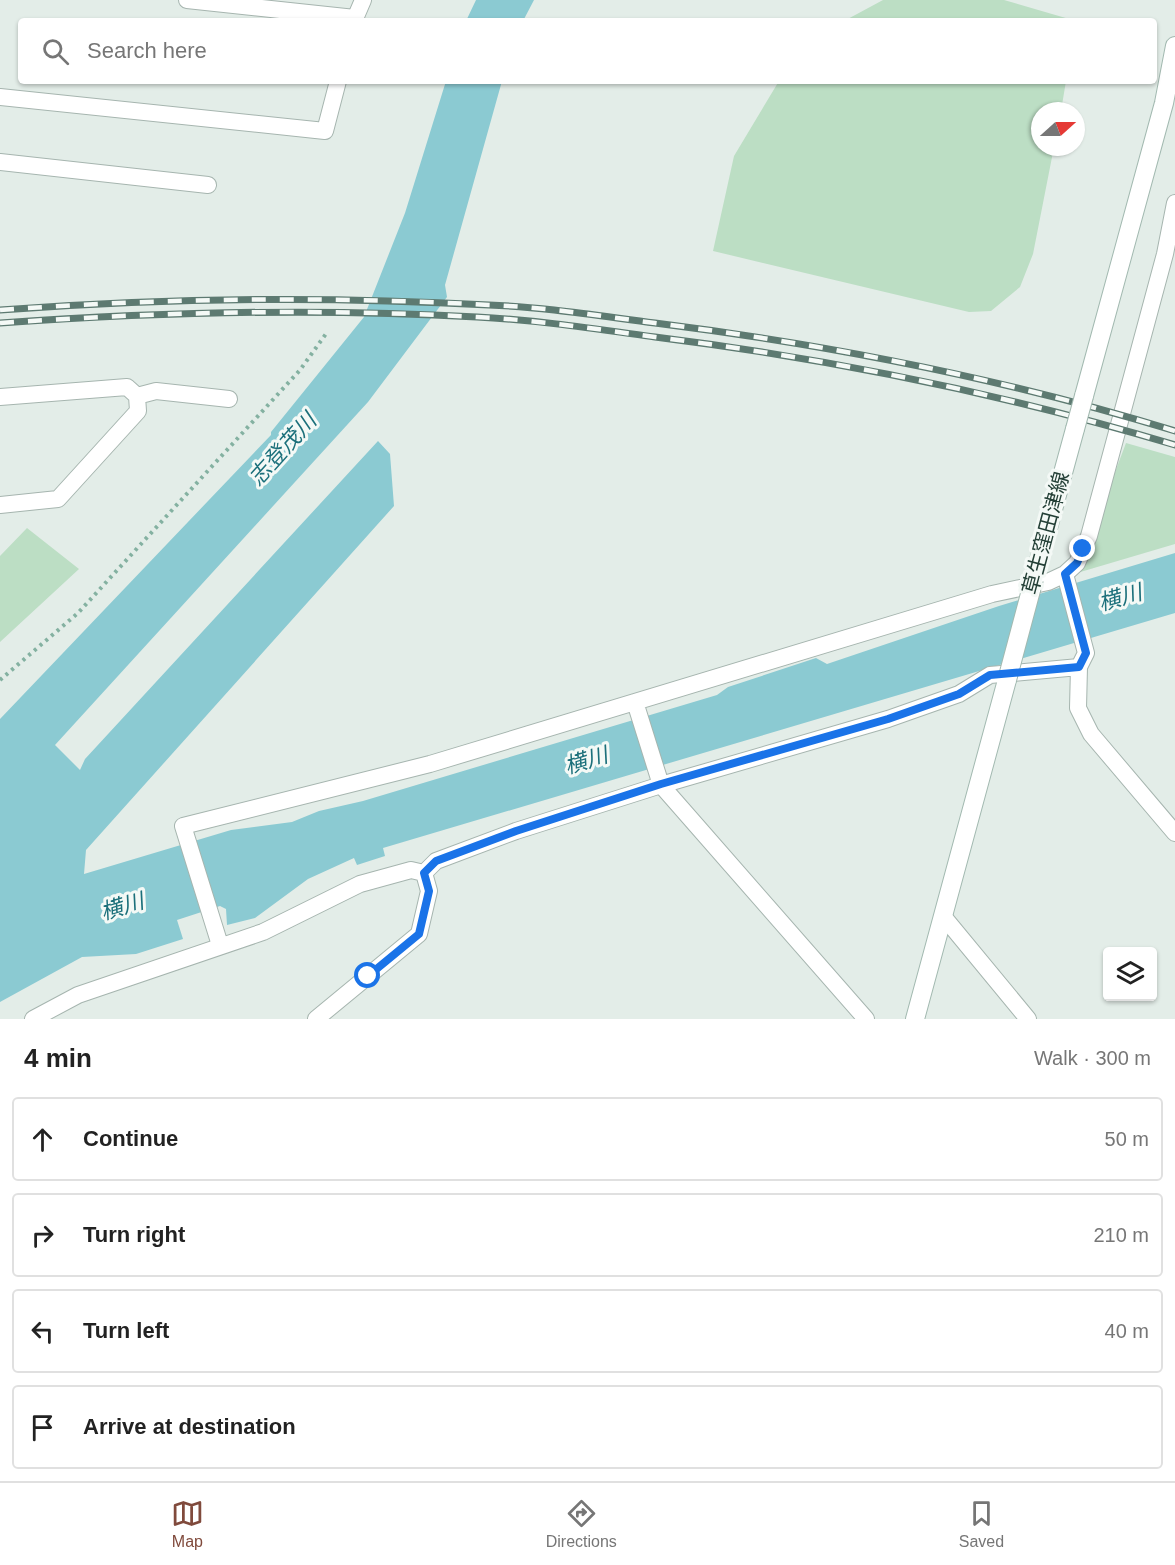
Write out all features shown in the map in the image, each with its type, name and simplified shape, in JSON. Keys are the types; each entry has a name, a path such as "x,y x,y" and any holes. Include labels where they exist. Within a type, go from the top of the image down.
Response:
{"main road":[{"name":"草生窪田津線","path":"915,1019 1164,103 1175,46"}],"street":[{"path":"187,0 337,18"},
{"path":"355,18 363,0"},
{"path":"0,97 325,131 337,84"},
{"path":"0,162 208,185"},
{"path":"220,945 183,826 430,764 992,594 1066,578 1077,563 1089,536 1165,254 1175,202"},
{"path":"0,397 127,387 137,396 138,411 58,499 0,505"},
{"path":"137,396 156,391 229,399"},
{"path":"1066,578 1083,660 1078,708 1091,734 1175,833"},
{"path":"424,873 436,861 506,834 661,784 888,719 959,694 990,675 1083,660"},
{"path":"635,702 661,784 866,1019"},
{"path":"33,1019 78,995 263,932 360,884 411,870 424,873"},
{"path":"316,1019 419,934 429,891 424,873"},
{"path":"943,916 1028,1019"}],"path":[{"path":"0,680 78,613 300,370 328,331"}],"green space":[{"path":"883,0 1004,0 1066,18 850,18"},
{"path":"777,84 1066,84 1062,102 1031,102 1031,156 1052,156 1033,254 1020,287 991,311 969,312 713,251 734,156"},
{"path":"1126,443 1175,457 1175,544 1077,573"},
{"path":"27,528 79,569 0,642 0,556"}],"water":[{"path":"476,0 534,0 525,18 467,18"},
{"path":"445,84 501,84 445,285 447,297 368,402 55,745 80,770 85,759 378,441 390,454 394,506 86,850 84,874 231,830 292,822 319,811 363,801 717,695 728,687 816,658 827,664 999,606 1175,553 1175,613 383,848 385,856 357,865 354,858 308,879 255,918 227,925 226,909 220,906 177,920 183,939 136,954 82,957 0,1002 0,719 271,435 271,432 364,317 405,213"}],"railway":[{"path":"0,310 122,303 306,299 428,302 552,310 721,332 852,353 1047,395 1175,431"},
{"path":"0,323 238,312 417,314 499,318 721,346 852,367 982,394 1175,445"}],"route":[{"path":"368,976 419,934 429,891 424,873 436,861 516,831 661,784 888,719 959,694 990,675 1079,667 1086,653 1065,574 1077,563 1083,549"}],"water label":[{"name":"志登茂川","path":"282,449"},
{"name":"横川","path":"1120,597"},
{"name":"横川","path":"586,760"},
{"name":"横川","path":"122,906"}]}
